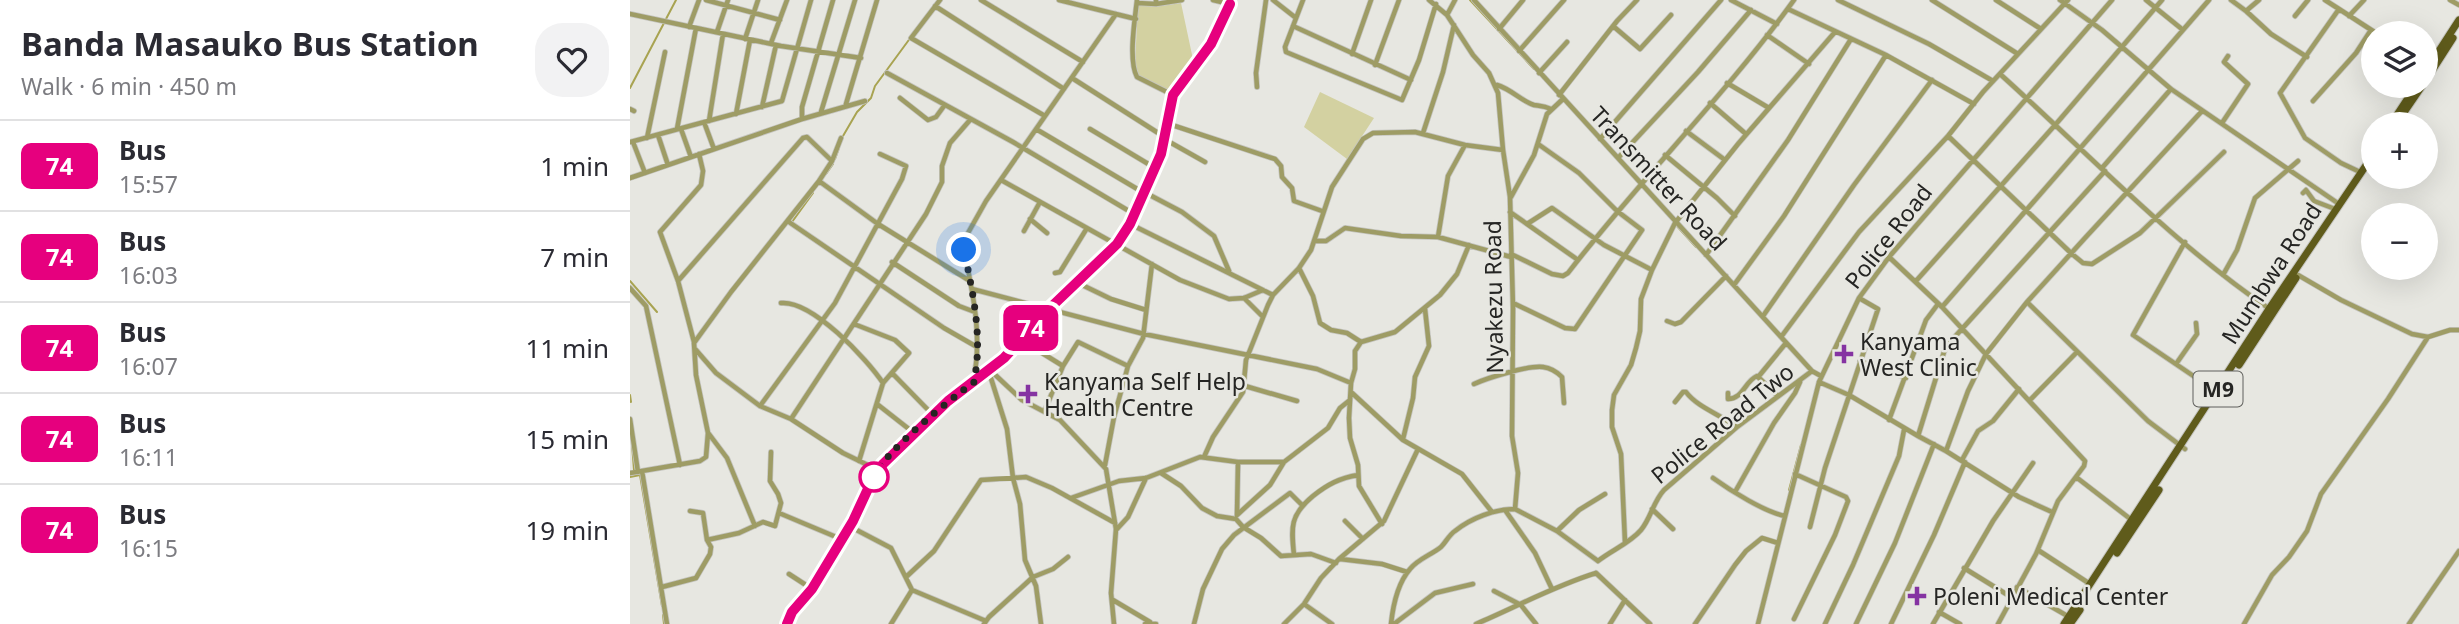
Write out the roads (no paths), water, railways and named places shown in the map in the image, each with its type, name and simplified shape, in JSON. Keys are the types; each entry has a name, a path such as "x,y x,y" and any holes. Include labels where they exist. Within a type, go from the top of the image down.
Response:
{"main road":[{"path":"2438,52 2457,26"},
{"path":"2438,59 2457,26"},
{"name":"Mumbwa Road","path":"2069,621 2360,172"},
{"name":"Mumbwa Road","path":"2272,311 2361,179"},
{"name":"Mumbwa Road","path":"2069,621 2183,448"}],"street":[{"path":"689,27 699,0"},
{"path":"706,0 727,3 780,20"},
{"path":"736,114 753,13 758,0"},
{"path":"762,107 773,44 787,0"},
{"path":"645,173 631,142 782,100 811,0"},
{"path":"802,119 802,107 833,0"},
{"path":"821,113 855,0"},
{"path":"845,105 877,0"},
{"path":"940,0 911,38 1045,116"},
{"path":"981,0 1083,62"},
{"path":"1059,0 1136,19"},
{"path":"1091,7 1093,0"},
{"path":"1173,95 1137,77 1134,72 1137,2 1182,0"},
{"path":"787,624 792,612 812,589 849,526 877,470 933,415 990,371 1049,309 1117,244 1130,224 1166,139 1173,95 1211,44 1231,2 1213,0"},
{"path":"1257,87 1256,73 1266,0"},
{"path":"1273,0 1296,18"},
{"path":"1303,0 1285,47 1286,51 1402,100 1436,4"},
{"path":"1352,54 1371,0"},
{"path":"1375,65 1399,0"},
{"path":"1429,0 1447,15 1497,85 1534,105 1544,105 1551,109"},
{"path":"1447,15 1455,0"},
{"name":"Transmitter Road","path":"1474,0 1812,372 1821,376"},
{"path":"1478,5 1483,0"},
{"path":"1499,29 1523,0"},
{"path":"1519,51 1564,0"},
{"path":"1510,197 1538,144 1547,114 1613,26 1637,0"},
{"path":"1600,139 1721,0"},
{"path":"1731,0 1777,24"},
{"path":"1314,241 1326,241 1345,228 1391,235 1438,237 1511,256 1563,276 1777,24 1794,0"},
{"path":"1838,0 1929,44 1993,81"},
{"path":"1932,0 2018,54"},
{"path":"1996,0 2041,29"},
{"name":"Police Road","path":"1758,624 1819,382 1859,298 1889,257 2112,0"},
{"path":"2146,0 2183,30"},
{"path":"1916,281 2162,0"},
{"path":"1889,420 1926,320 2081,149 2209,0"},
{"path":"2231,0 2271,34 2307,57"},
{"path":"2246,11 2259,0"},
{"path":"2295,16 2308,0"},
{"path":"2325,0 2361,24"},
{"path":"2349,16 2364,0"},
{"path":"2450,0 2459,5"},
{"path":"1781,337 1859,232 1948,136 2064,1 2150,69 2171,89 2289,169 2337,206"},
{"path":"713,149 707,122 727,3"},
{"path":"935,6 1064,89"},
{"path":"1788,9 1886,55 1973,104"},
{"path":"2339,9 2280,93 2305,138 2341,163 2360,172"},
{"path":"1618,159 1751,10"},
{"path":"630,13 796,49 819,50 861,58"},
{"path":"974,382 978,347 964,245 977,217 1001,180 1116,14"},
{"path":"1613,26 1640,49 1671,15"},
{"path":"1423,134 1443,72 1454,25"},
{"path":"1293,26 1411,80"},
{"path":"691,157 679,129 696,29"},
{"path":"1625,542 1621,454 1612,428 1612,410 1617,387 1631,365 1640,331 1641,299 1652,270 1675,223 1746,134 1835,32"},
{"path":"1767,35 1809,64"},
{"path":"1706,256 1795,128 1851,39"},
{"path":"1539,73 1567,42"},
{"path":"2313,101 2361,46"},
{"path":"647,138 665,52"},
{"path":"1734,285 1789,208 1886,55"},
{"path":"2222,123 2248,84 2224,62 2228,56"},
{"path":"887,73 1023,148 1134,214"},
{"path":"2000,74 2157,219 2223,275 2272,311"},
{"path":"1072,78 1205,162"},
{"path":"1763,316 1846,195 1932,80"},
{"path":"1727,83 1769,108"},
{"name":"Nyakezu Road","path":"1497,85 1510,197 1513,447 1518,473 1516,509"},
{"path":"1918,436 1944,352 2050,233 2171,89"},
{"path":"900,98 928,120 936,117 944,106"},
{"path":"630,178 802,119 865,101"},
{"path":"1710,103 1746,134"},
{"path":"1946,451 1968,391 1986,354 2027,302 2202,111"},
{"path":"791,419 940,187 942,166 950,144 970,120"},
{"path":"1169,124 1275,159 1281,166 1282,177 1292,188 1294,201 1322,211"},
{"path":"1036,129 1182,212 1214,236 1230,273"},
{"path":"1090,129 1155,168"},
{"path":"1204,457 1213,437 1241,397 1245,386 1245,365 1262,316 1273,295 1299,268 1314,241 1322,211 1340,172 1368,134 1394,131 1423,134 1465,145 1503,150"},
{"path":"1686,131 1725,160"},
{"path":"658,135 668,165"},
{"path":"1948,136 2072,254 2084,263 2095,264 2129,242 2157,219 2224,152"},
{"path":"678,281 803,138 807,137 832,161"},
{"path":"694,342 819,181 832,161 841,138"},
{"path":"1513,303 1565,328 1575,330 1642,230 1617,211 1579,173 1538,144"},
{"path":"1438,237 1448,176 1465,145"},
{"path":"630,473 680,465 706,457 708,433 696,375 696,350 678,281 660,232 701,185 703,171 699,154"},
{"path":"760,405 835,303 907,167 880,154"},
{"path":"1665,155 1735,216"},
{"path":"2223,275 2237,250 2255,198 2298,161"},
{"path":"1001,180 1168,275 1229,299 1244,298 1263,290"},
{"path":"819,181 878,224 970,281"},
{"path":"2303,193 2306,190 2314,201 2337,206"},
{"path":"1024,231 1040,202"},
{"path":"1527,224 1552,208 1595,239 1652,270"},
{"path":"1510,212 1578,260"},
{"path":"1030,219 1047,233"},
{"path":"789,222 944,328 978,347"},
{"path":"1130,224 1273,295"},
{"path":"1055,273 1060,272 1087,228"},
{"path":"2185,242 2133,335 2218,393"},
{"path":"1382,524 1359,486 1357,459 1349,430 1351,383 1355,369 1354,351 1361,342 1391,334 1425,309 1449,285 1469,245"},
{"path":"1889,257 1916,281 2084,459 2084,466 2052,512 2038,550 1998,624"},
{"path":"892,262 958,306 975,312"},
{"path":"1114,624 1112,600 1116,526 1105,466 1114,417 1128,366 1144,334 1152,264"},
{"path":"1299,268 1310,288 1320,323 1331,330 1348,333 1361,342"},
{"path":"2298,275 2412,334 2428,337 2459,330"},
{"path":"1667,321 1675,324 1681,322 1726,276"},
{"path":"1078,283 1111,299 1146,310"},
{"path":"630,287 646,306 680,465"},
{"path":"972,289 1144,334 1317,369 1351,383"},
{"path":"1244,298 1262,316"},
{"path":"1810,527 1821,484 1878,308 1859,298"},
{"path":"2027,302 2148,421 2183,448"},
{"path":"781,303 794,305 821,320 844,339 883,383"},
{"path":"1403,440 1415,377 1429,346 1425,309"},
{"path":"2176,364 2197,334 2196,323"},
{"path":"854,324 893,338 909,351 909,355 883,383 859,461"},
{"path":"2244,624 2272,575 2307,531 2321,494 2428,337"},
{"path":"1021,340 1063,366"},
{"path":"1045,410 1063,366 1079,342 1128,366"},
{"path":"1728,393 1728,399 1733,400 1740,395 1786,342"},
{"path":"696,350 716,373 760,405 791,419 877,470"},
{"path":"2030,400 2077,352"},
{"path":"1860,361 1906,378"},
{"path":"1474,384 1493,375 1542,367 1553,369 1562,377 1564,403"},
{"path":"990,371 1022,400 1045,410 1068,427 1105,466"},
{"path":"990,371 1003,413 1021,511 1025,560 1033,577 1041,624"},
{"name":"Police Road Two","path":"1598,561 1642,529 1655,500 1664,490 1737,428 1812,372"},
{"path":"893,374 933,415"},
{"path":"1759,376 1778,396"},
{"path":"1735,492 1800,381"},
{"path":"1819,382 1934,444 2011,492 2052,512"},
{"path":"1245,386 1297,401"},
{"path":"1891,624 1934,535 1963,461 1978,432 1993,421 2019,389"},
{"path":"1351,392 1403,440 1456,469 1492,512"},
{"path":"1675,402 1686,392 1695,401 1723,416 1737,428"},
{"path":"1236,517 1270,485 1284,462 1328,428 1340,408 1350,399"},
{"path":"877,404 914,433"},
{"path":"630,419 667,624"},
{"path":"1825,624 1849,575 1899,456 1905,430"},
{"path":"708,433 727,458 755,526"},
{"path":"1856,624 1895,543 1934,444"},
{"path":"1284,624 1304,604 1321,578 1363,538 1382,524 1418,449"},
{"path":"707,540 739,533 765,522 775,526 780,498 769,476 771,452"},
{"path":"1071,498 1109,484 1146,478 1204,457 1238,462 1284,462"},
{"path":"1238,462 1236,517 1243,527 1261,538 1279,555 1319,555 1338,561 1390,566 1407,572"},
{"path":"1933,624 2011,492 2033,463"},
{"path":"1160,472 1181,485 1207,512 1236,517"},
{"path":"1794,619 1835,535 1848,501 1846,497 1821,484 1796,474"},
{"path":"1294,555 1292,526 1302,505 1329,484 1358,475"},
{"path":"906,577 934,551 981,480 1026,477 1071,498 1116,526"},
{"path":"2076,477 2133,521"},
{"path":"1116,526 1128,517 1146,478"},
{"path":"1713,478 1773,513 1785,516"},
{"path":"1194,624 1203,589 1222,549 1243,527 1290,493 1302,505"},
{"path":"1557,531 1579,510 1605,494"},
{"path":"1504,509 1535,553 1552,590"},
{"path":"1392,624 1392,603 1407,572 1421,559 1441,547 1456,530 1504,509 1516,509 1557,531 1598,561 1596,573"},
{"path":"1652,509 1673,529"},
{"path":"662,587 696,578 712,551 707,540 702,511 690,511"},
{"path":"779,513 841,539"},
{"path":"1345,521 1363,538"},
{"path":"849,526 891,548 912,590 985,622 1033,577 1053,569 1068,558"},
{"path":"1695,624 1746,551 1762,538 1778,543"},
{"path":"2038,550 2091,585"},
{"path":"2409,624 2459,551"},
{"path":"1964,568 2011,597"},
{"path":"1476,624 1596,573"},
{"path":"1596,573 1650,624"},
{"path":"789,574 812,589"},
{"path":"1392,624 1435,593 1473,584"},
{"path":"2017,587 2069,621"},
{"path":"891,624 912,590"},
{"path":"1494,591 1521,606 1536,624"},
{"path":"1112,600 1148,623 1156,624"},
{"path":"1610,624 1625,600"},
{"path":"1304,604 1332,624"},
{"path":"1939,612 1960,624"}],"waterway":[{"path":"666,19 676,0"},
{"path":"1470,0 1534,69"},
{"path":"630,88 664,23"},
{"path":"843,136 911,37"},
{"path":"835,159 839,148"},
{"path":"826,174 833,164"},
{"path":"792,222 813,193"},
{"path":"1676,225 1696,247"},
{"path":"630,281 657,312"},
{"path":"630,395 631,402"},
{"path":"632,444 634,470"},
{"path":"1789,490 1801,445"},
{"path":"630,477 640,475 662,606"},
{"path":"663,615 664,624"}],"place":[{"name":"Kanyama West Clinic","path":"1844,354"},
{"name":"Kanyama Self Help Health Centre","path":"1028,394"},
{"name":"Poleni Medical Center","path":"1917,596"}]}
